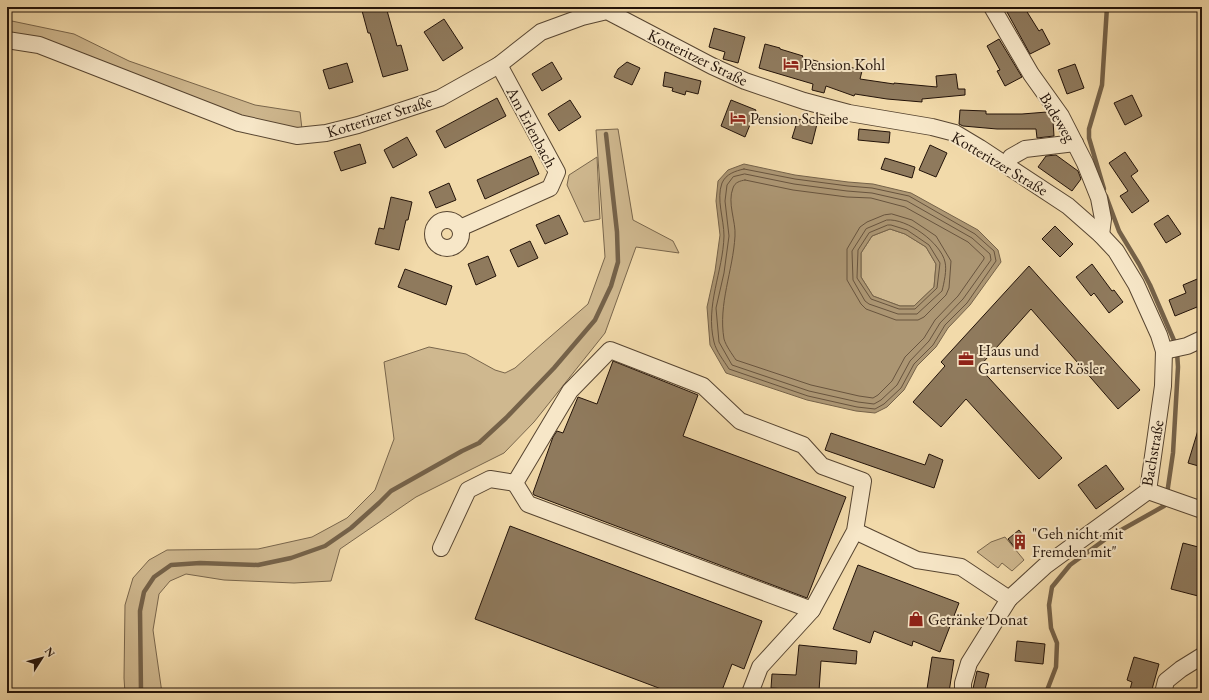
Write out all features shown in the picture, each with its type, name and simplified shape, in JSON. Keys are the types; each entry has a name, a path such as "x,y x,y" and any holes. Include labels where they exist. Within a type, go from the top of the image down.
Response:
{"street":[{"name":"Badeweg","path":"992,7 1031,74 1060,116 1085,163 1099,198 1103,219 1101,235"},
{"name":"Kotteritzer Straße","path":"7,40 39,45 239,123 297,136 326,133 358,125 440,98 499,65 541,32 607,9 712,66 745,81 804,101 849,114 932,127 955,133 1068,206 1101,235 1116,251 1136,284 1159,335 1172,349"},
{"name":"Am Erlenbach","path":"460,228 550,188 557,172 499,65"},
{"path":"1006,165 1011,157 1025,149 1074,143"},
{"path":"1172,349 1202,339"},
{"name":"Bachstraße","path":"963,693 963,683 969,663 1009,599 1045,566 1160,496 1162,386 1172,349"},
{"path":"515,483 570,391 610,350 703,386 740,421 803,445 822,466 863,481 855,531 812,610 760,667 750,693"},
{"path":"441,548 468,490 490,479 515,483 528,504 812,610"},
{"path":"1160,496 1202,510"},
{"path":"855,531 917,560 961,567 1009,599"},
{"path":"1163,693 1166,681 1181,669 1202,656"}],"shaded area":[{"path":"7,20 74,34 129,61 255,105 300,112 302,129 249,120 20,35 7,32"},
{"path":"618,129 633,220 673,241 679,253 636,247 605,333 534,422 504,453 416,497 340,549 331,581 294,583 224,580 186,574 170,581 159,594 153,630 162,693 125,693 125,605 133,578 149,560 167,550 258,549 312,537 347,518 375,490 394,439 384,362 429,347 466,354 495,370 505,373 515,368 588,304 605,257 596,130"},
{"path":"597,157 600,219 584,222 567,185 569,175"},
{"path":"890,229 905,234 926,247 936,264 934,287 914,306 900,306 873,296 861,277 861,253 872,236"},
{"path":"1005,537 1024,560 1012,571 1002,563 998,568 977,552 991,542"}],"water":[{"path":"744,164 795,175 873,184 911,193 978,230 998,250 1001,262 970,305 948,328 936,347 917,366 904,390 887,407 875,413 856,411 807,400 726,373 710,345 707,307 715,271 720,235 716,201 718,181 728,170","holes":["890,229 905,234 926,247 936,264 934,287 914,306 900,306 873,296 861,277 861,253 872,236"]}],"building":[{"path":"361,7 386,7 397,46 401,45 408,70 383,77"},
{"path":"1016,7 1024,7 1039,31 1042,29 1050,44 1030,54 1007,12"},
{"path":"444,19 463,48 443,61 424,32"},
{"path":"714,28 745,37 738,63 723,59 725,52 709,47"},
{"path":"999,39 1022,77 1005,86 997,71 1000,70 987,46"},
{"path":"765,44 803,56 802,57 849,70 850,67 862,71 860,79 894,84 937,87 936,76 956,74 958,89 965,89 965,95 922,99 922,102 855,94 854,96 826,86 824,93 812,90 813,84 759,68"},
{"path":"552,62 562,79 542,91 532,74"},
{"path":"627,62 640,68 632,85 614,77 618,69"},
{"path":"347,63 353,82 329,89 323,70"},
{"path":"1075,64 1084,88 1067,94 1058,70"},
{"path":"665,72 701,81 698,94 686,91 685,95 672,91 673,88 663,86"},
{"path":"1132,95 1142,116 1125,125 1114,103"},
{"path":"497,98 506,116 445,148 436,131"},
{"path":"570,100 581,117 559,131 548,114"},
{"path":"731,100 756,110 745,137 721,126"},
{"path":"960,110 986,111 986,114 1047,112 1053,121 1054,136 1037,138 1036,129 997,129 963,126 959,124"},
{"path":"798,119 817,124 812,144 792,138"},
{"path":"859,129 890,132 889,143 858,140"},
{"path":"407,137 417,155 393,168 384,150"},
{"path":"360,144 366,163 341,171 334,152"},
{"path":"930,145 947,153 936,177 919,170"},
{"path":"1125,152 1138,171 1131,176 1149,201 1132,213 1120,196 1128,191 1109,163"},
{"path":"1056,155 1078,171 1081,179 1072,191 1038,167 1046,156"},
{"path":"531,156 539,174 485,199 477,180"},
{"path":"885,158 915,167 912,178 881,169"},
{"path":"449,183 456,200 436,208 429,192"},
{"path":"391,197 412,202 399,250 375,244 379,228 384,229"},
{"path":"559,215 568,234 545,244 536,225"},
{"path":"1168,215 1181,234 1166,243 1154,224"},
{"path":"1055,226 1073,244 1060,257 1042,239"},
{"path":"530,241 538,258 518,267 510,250"},
{"path":"488,256 496,276 476,285 468,264"},
{"path":"1092,264 1112,291 1114,290 1123,302 1109,313 1094,293 1091,296 1076,277"},
{"path":"1029,266 1140,390 1118,409 1031,309 979,367 1062,458 1039,479 966,399 941,427 913,402 945,366 941,362"},
{"path":"405,269 452,286 446,305 398,287"},
{"path":"1202,277 1202,305 1175,316 1169,300 1186,293 1183,285"},
{"path":"613,361 698,395 683,436 846,497 807,598 534,495 533,493 553,437 557,431 563,433 578,397 597,404"},
{"path":"1199,427 1202,428 1202,467 1188,463"},
{"path":"831,433 925,465 929,454 943,460 934,488 825,450"},
{"path":"1106,465 1124,489 1096,509 1078,485"},
{"path":"510,526 762,621 744,669 732,664 721,693 672,693 475,619"},
{"name":"\"Geh nicht mit Fremden mit\"","path":"1019,530 1026,539 1015,548 1008,539"},
{"path":"1183,543 1202,548 1202,597 1171,589"},
{"path":"858,565 959,603 940,652 913,641 912,646 874,631 870,643 833,629"},
{"path":"1017,641 1045,644 1043,664 1015,661"},
{"path":"799,645 857,651 856,664 821,661 819,691 771,688 772,674 796,675"},
{"path":"932,657 954,660 949,692 927,689"},
{"path":"1134,657 1159,664 1151,693 1129,693 1132,682 1127,680"},
{"path":"977,671 989,674 984,693 972,693"}],"waterway":[{"path":"1104,189 1089,138 1089,129 1102,85 1107,7"},
{"path":"141,693 140,611 144,592 154,577 171,565 200,563 258,565 291,558 325,546 351,528 391,491 479,443 506,418 554,368 595,320 611,286 618,262 617,232 606,134"},
{"path":"1106,196 1119,231 1150,285 1176,345"},
{"path":"1167,494 1173,453 1178,367 1177,352"},
{"path":"1046,693 1056,667 1057,643 1051,628 1049,605 1052,587 1070,565 1107,538 1164,506 1165,501"}],"place":[{"name":"Pension Kohl","path":"791,64"},
{"name":"Pension Scheibe","path":"738,118"},
{"name":"Haus und Gartenservice Rösler","path":"966,359"},
{"name":"\"Geh nicht mit Fremden mit\"","path":"1020,542"},
{"name":"Getränke Donat","path":"916,619"}]}
